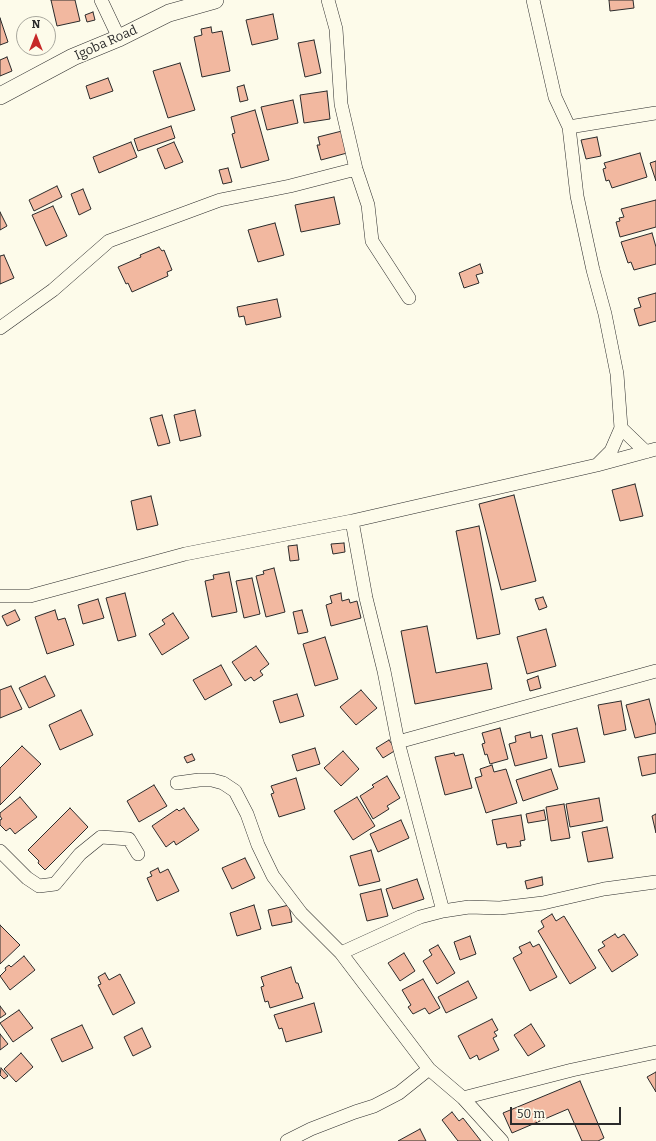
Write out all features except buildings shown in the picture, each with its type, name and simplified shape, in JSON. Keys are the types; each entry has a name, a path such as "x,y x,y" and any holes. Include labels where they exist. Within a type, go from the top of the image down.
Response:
{"street":[{"path":"101,0 119,38"},
{"name":"Igoba Road","path":"0,96 73,58 119,38 169,13 215,0"},
{"path":"328,0 336,29 342,104 356,169 368,205 372,241 409,298"},
{"path":"532,0 555,97 569,127 577,196 593,270 605,314 617,374 621,428 611,450 597,465"},
{"path":"569,127 656,113"},
{"path":"0,328 53,290 109,241 220,200 290,186 356,169"},
{"path":"621,428 651,451"},
{"path":"0,596 30,596 185,554 352,521 597,465 651,451"},
{"path":"352,521 366,598 384,671 398,742 444,911"},
{"path":"398,742 656,671"},
{"path":"177,783 212,780 223,783 235,791 247,814 258,845 273,876 301,913 341,953 429,1069 463,1098 502,1141"},
{"path":"0,851 27,878 39,886 55,884 80,854 101,837 129,839 138,854"},
{"path":"341,953 420,917 444,911 469,907 500,908 543,903 604,889 656,882"},
{"path":"463,1098 572,1070 656,1052"},
{"path":"287,1141 311,1129 354,1112 374,1106 399,1093 429,1069"}]}
